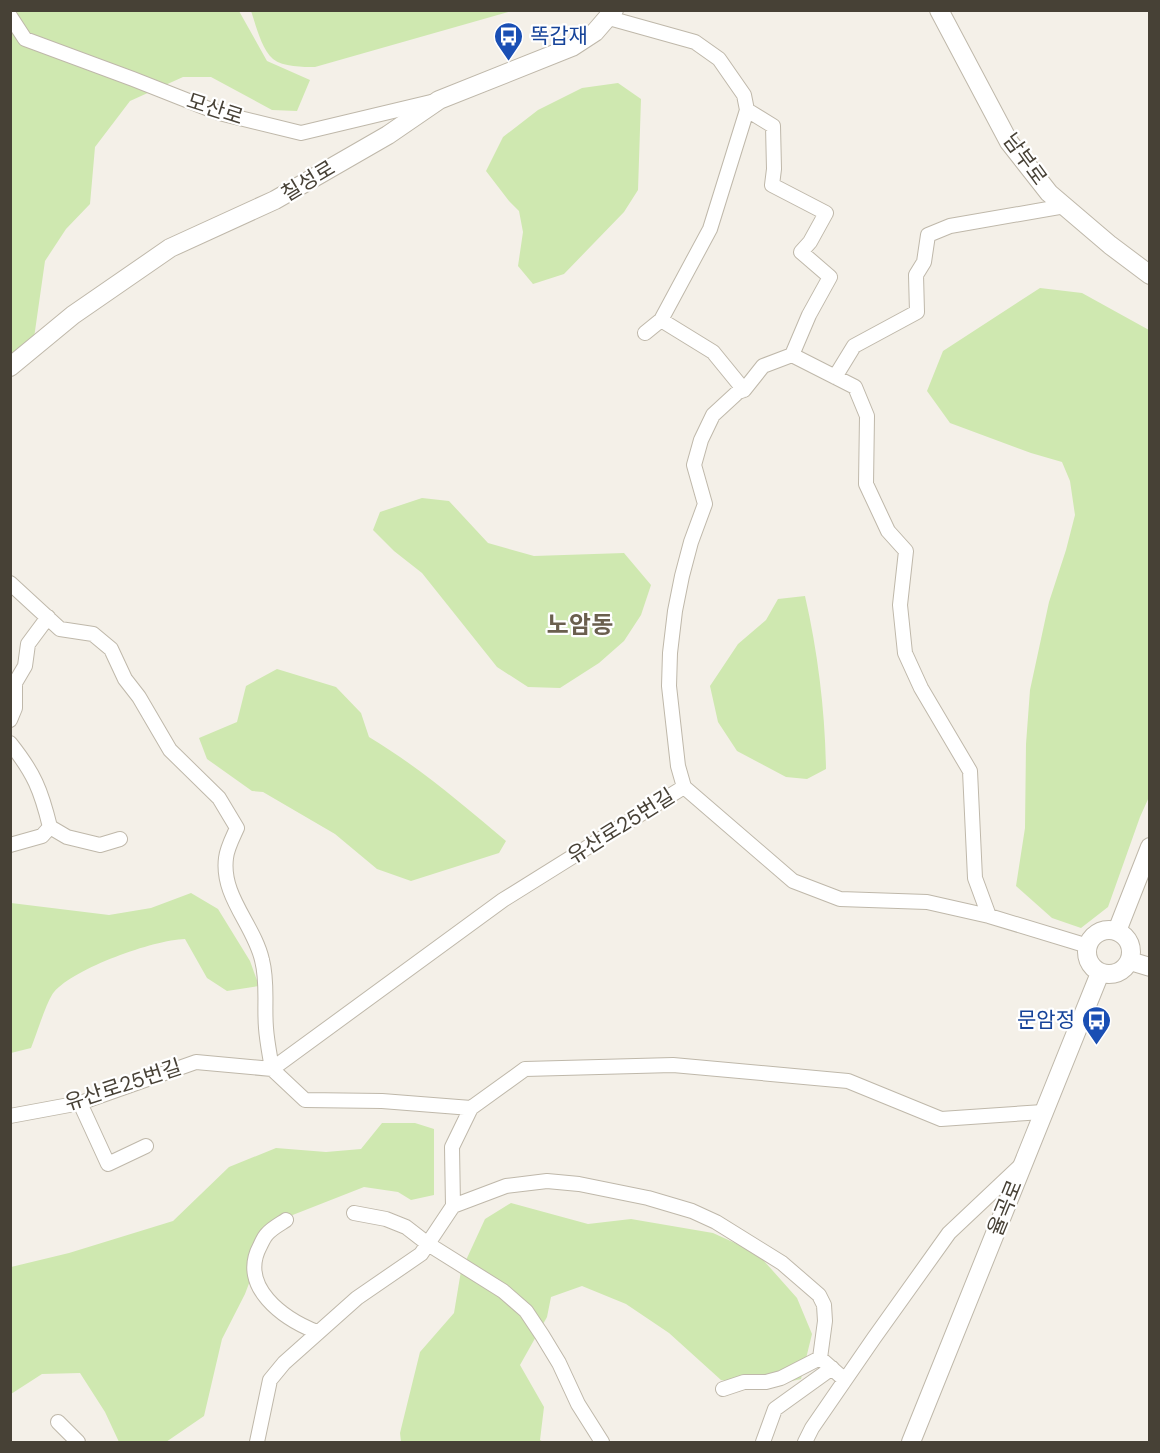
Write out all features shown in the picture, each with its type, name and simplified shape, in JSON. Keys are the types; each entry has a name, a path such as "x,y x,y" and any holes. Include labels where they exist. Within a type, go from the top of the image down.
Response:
{"street":[{"name":"남부로","path":"939,10 1009,142 1049,193 1149,275"},
{"path":"611,14 695,42 719,59 744,95 747,110 710,229 661,320 645,333"},
{"name":"칠성로","path":"10,367 73,315 170,248 275,200 388,135 439,100 572,47 595,32 611,14"},
{"name":"모산로","path":"10,16 25,39 219,113 302,133 439,100"},
{"path":"747,110 773,126 772,185 826,213 810,242 801,252 830,278 809,315 792,355 855,387 867,416 866,484 888,531 906,551 900,605 906,654 921,688 970,771 975,878 989,916"},
{"path":"835,377 855,346 917,312 916,275 924,262 928,235 950,226 1065,206"},
{"path":"661,320 713,352 744,390"},
{"name":"유산로25번길","path":"10,1116 80,1102 196,1062 272,1069 503,900 684,787 678,766 669,687 669,653 682,576 705,504 694,465 701,440 713,415 738,392 744,390 763,366 792,355"},
{"path":"10,583 60,629 93,634 111,650 125,679 170,750 219,798 237,828 226,857 227,878 232,897 248,922 262,959 266,984 266,1027 272,1069 306,1100 382,1101 471,1108"},
{"path":"10,720 15,708 15,683 25,666 28,644 48,617"},
{"path":"10,743 30,767 42,794 50,827 67,837 100,845 120,839"},
{"path":"684,787 793,881 840,899 927,902 989,916 1088,946"},
{"path":"10,845 42,836 50,827"},
{"path":"1117,931 1149,847"},
{"path":"1102,931 1117,931 1128,940 1132,954 1130,961 1126,967 1114,975 1100,973 1089,963 1088,946 1095,935 1102,931"},
{"path":"1130,961 1149,967"},
{"name":"율곡로","path":"911,1443 1100,973"},
{"path":"257,1443 270,1380 284,1362 357,1298 421,1254 453,1206 452,1147 471,1108 525,1069 673,1065 848,1081 941,1119 1043,1112"},
{"path":"80,1102 108,1164 146,1146"},
{"path":"806,1443 812,1428 950,1233 1022,1164"},
{"path":"453,1206 506,1186 547,1181 579,1184 648,1198 692,1211 716,1222 782,1263 819,1295 824,1305 825,1321 820,1358"},
{"path":"354,1213 386,1219 406,1227 428,1244 503,1291 526,1311 548,1344 578,1404 602,1443"},
{"path":"286,1220 267,1234 254,1257 255,1275 271,1303 299,1324 318,1332"},
{"path":"820,1358 845,1380"},
{"path":"723,1389 744,1382 766,1382 782,1378 820,1358"},
{"path":"763,1443 775,1409 832,1368"},
{"path":"58,1422 78,1443"}],"green space":[{"path":"11,11 239,11 267,61 310,80 297,111 272,110 211,77 183,77 130,101 95,147 90,204 66,229 45,261 33,345 11,361"},
{"path":"251,11 512,11 315,67 299,67 273,59 262,43"},
{"path":"618,83 641,99 638,190 624,212 564,274 533,284 518,266 523,232 519,211 486,171 503,137 538,110 582,88"},
{"path":"1040,288 1082,293 1149,330 1149,797 1108,907 1081,928 1052,918 1016,886 1025,828 1026,744 1030,690 1049,602 1075,515 1070,481 1062,462 950,423 927,391 943,351"},
{"path":"422,498 449,501 488,543 534,556 624,553 651,585 641,615 624,641 599,663 560,688 528,687 497,667 422,573 394,551 373,530 380,512"},
{"path":"805,596 820,682 826,769 807,779 786,777 737,751 718,722 710,686 738,644 766,620 778,599"},
{"path":"277,669 336,687 361,713 369,737 423,773 506,841 499,853 411,881 377,869 335,834 263,792 252,791 207,759 199,738 237,722 246,686"},
{"path":"191,893 218,909 250,961 259,986 227,991 207,978 185,939 154,944 96,965 64,983 51,996 31,1048 11,1053 11,903 109,915 151,908"},
{"path":"382,1123 415,1123 434,1129 434,1195 411,1200 398,1192 364,1187 285,1218 265,1241 245,1294 222,1339 204,1416 166,1442 119,1442 105,1412 80,1373 42,1374 11,1394 11,1267 69,1253 173,1221 229,1167 276,1148 326,1152 361,1149"},
{"path":"511,1203 588,1224 631,1219 713,1233 757,1253 797,1298 812,1334 801,1379 765,1387 721,1380 669,1333 626,1304 582,1286 551,1297 547,1317 520,1365 544,1407 540,1440 543,1442 401,1442 400,1433 420,1352 454,1313 461,1271 485,1219"}],"place":[{"name":"똑갑재","path":"509,62"},
{"name":"문암정","path":"1096,1046"}],"district":[{"name":"노암동","path":"580,625"}]}
